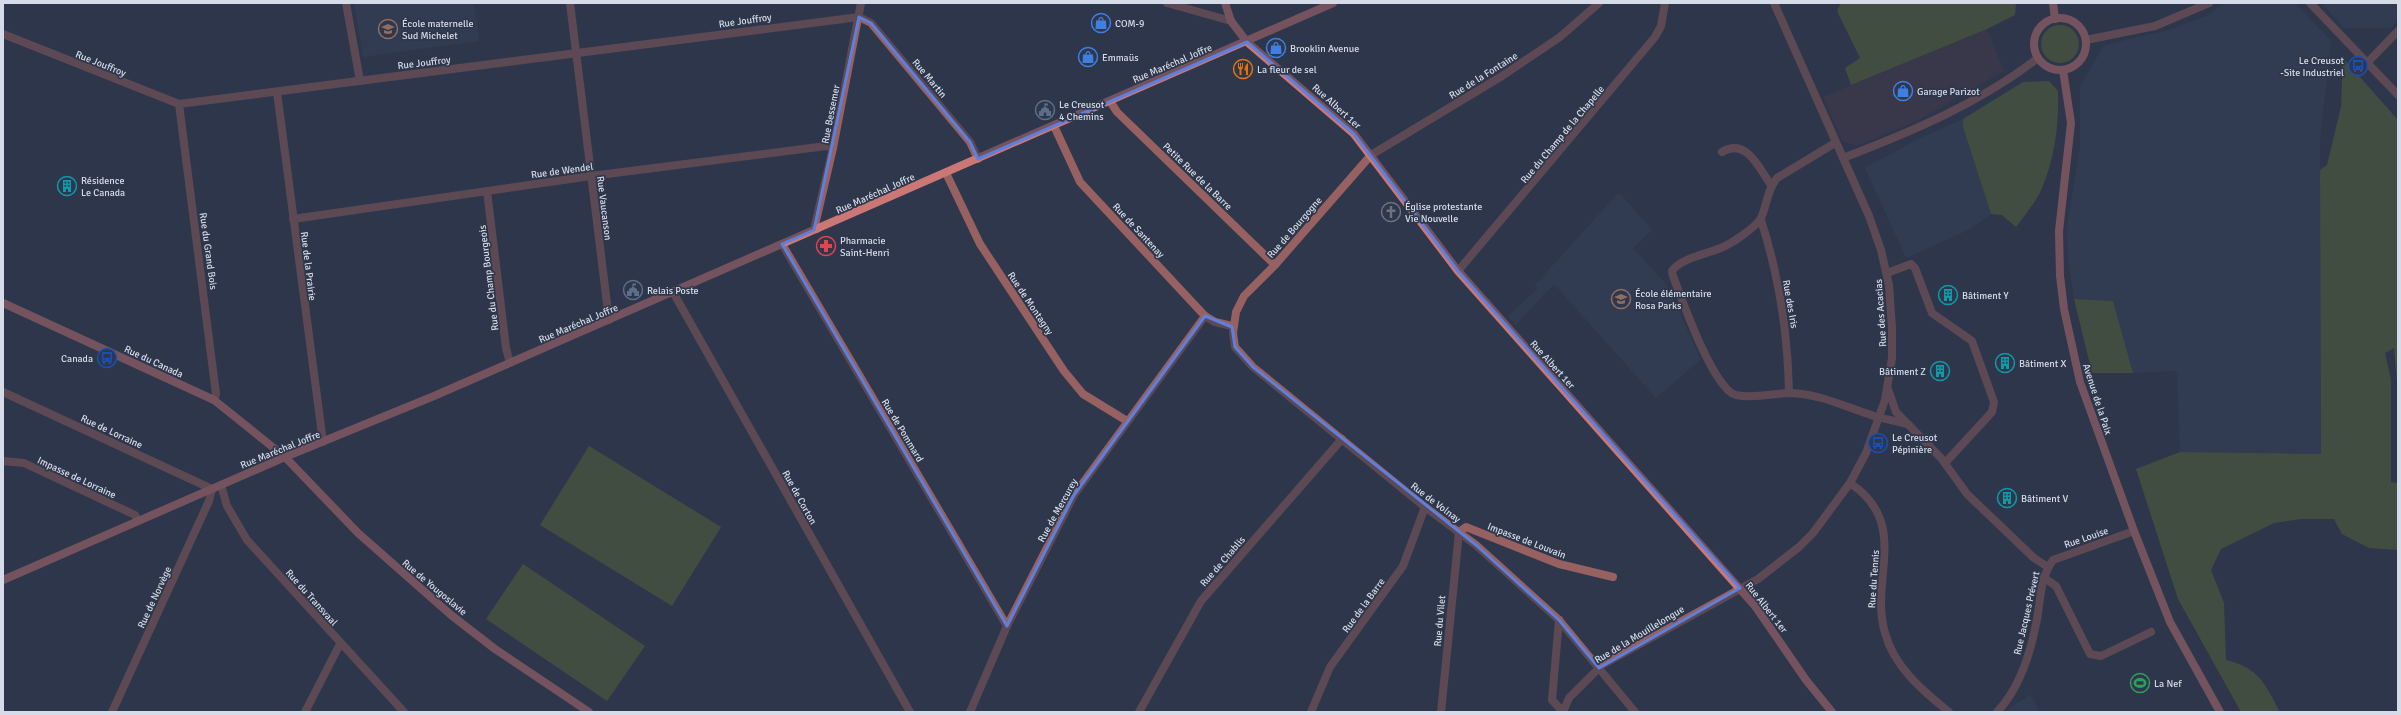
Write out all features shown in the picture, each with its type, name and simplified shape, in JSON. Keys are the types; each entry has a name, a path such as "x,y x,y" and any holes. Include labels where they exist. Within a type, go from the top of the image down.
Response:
{"main road":[{"name":"Rue Albert 1er","path":"1225,3 1231,21 1247,42 1347,126 1371,155 1458,271 1740,588 1774,631 1806,680 1832,712"},
{"name":"Rue Maréchal Joffre","path":"3,580 212,488 510,363 1247,42 1333,3"},
{"path":"2053,3 2055,19"},
{"path":"2055,19 2062,19 2075,23 2083,33 2086,40 2084,54 2081,60 2076,65 2063,70 2049,68 2038,58 2034,42 2036,34 2044,24 2055,19"},
{"name":"Avenue de la Paix","path":"2063,70 2071,122 2059,231 2060,276 2064,309 2080,382 2134,531 2170,622 2220,712"},
{"name":"Rue du Canada","path":"3,303 214,400 285,457"},
{"name":"Rue de Yougoslavie","path":"285,457 358,533 450,615 495,650 589,712"}],"street":[{"path":"346,3 360,81"},
{"name":"Rue Vaucanson","path":"570,3 609,320"},
{"name":"Rue Bessemer","path":"817,229 815,224 834,148 862,3"},
{"path":"1167,3 1231,21"},
{"name":"Rue de la Fontaine","path":"1371,155 1502,76 1560,36 1599,3"},
{"name":"Rue du Champ de la Chapelle","path":"1458,271 1655,37 1662,20 1665,3"},
{"name":"Rue des Acacias","path":"1740,588 1773,569 1799,547 1818,527 1850,483 1866,452 1879,418 1888,388 1892,358 1892,328 1887,274 1869,216 1835,143 1774,3"},
{"path":"2086,40 2155,26 2209,3"},
{"path":"2310,3 2368,62 2398,96"},
{"name":"Rue Jouffroy","path":"3,34 178,104 859,17"},
{"name":"Rue Martin","path":"859,17 871,23 970,142 978,159"},
{"path":"2368,62 2398,30"},
{"path":"1843,158 1931,122 1959,108 2010,78 2038,58"},
{"name":"Rue de la Prairie","path":"277,92 323,442"},
{"name":"Petite Rue de la Barre","path":"1110,101 1117,112 1275,264"},
{"name":"Rue du Grand Bois","path":"178,104 203,281 216,394 214,400"},
{"name":"Rue de Santenay","path":"1054,126 1080,182 1205,316 1215,322 1232,326"},
{"path":"1761,220 1771,185 1786,172 1835,143"},
{"name":"Rue de Wendel","path":"293,219 591,176 826,146 834,148"},
{"path":"1722,152 1730,148 1738,148 1747,151 1771,185"},
{"name":"Rue de Bourgogne","path":"1236,312 1244,296 1275,264 1371,155"},
{"name":"Rue de Montagny","path":"946,173 980,244 1064,371 1083,394 1127,421"},
{"name":"Rue du Champ Bourgeois","path":"487,191 506,348 510,363"},
{"name":"Rue Jacques Prévert","path":"1761,220 1728,244 1676,265 1672,271 1672,276 1684,307 1714,370 1732,394 1740,396 1788,393 1819,396 1879,418 1895,420 1909,426"},
{"name":"Rue des Iris","path":"1761,220 1768,243 1782,308 1788,346 1788,393"},
{"name":"Rue de Pommard","path":"782,244 1007,626"},
{"path":"1887,274 1906,265 1911,264 1915,268 1932,313 1972,341 1990,388 1994,402 1992,412 1945,463"},
{"name":"Rue de Corton","path":"673,292 910,712"},
{"name":"Rue de Volnay","path":"1236,312 1232,326 1235,347 1241,356 1425,507 1459,532 1559,620 1635,712"},
{"name":"Rue de Mercurey","path":"970,712 1007,626 1074,495 1205,316"},
{"name":"Rue Jacques Prévert","path":"1888,388 1896,412 1945,463 1967,494 2034,558 2048,567 2043,577 2036,624 2021,677 2011,695 1997,712"},
{"name":"Rue de Lorraine","path":"3,392 212,488"},
{"name":"Rue de Chablis","path":"1139,712 1201,601 1342,439"},
{"name":"Impasse de Lorraine","path":"3,461 24,463 135,515 138,521"},
{"name":"Rue du Tennis","path":"1850,483 1866,495 1874,506 1884,529 1885,554 1881,607 1889,644 1908,674 1949,712"},
{"name":"Rue du Transvaal","path":"221,485 227,506 247,540 340,644 404,712"},
{"name":"Rue de Norvège","path":"112,712 209,501 212,488"},
{"name":"Rue de la Barre","path":"1311,712 1330,667 1403,566 1425,507"},
{"name":"Impasse de Louvain","path":"1459,532 1466,528 1559,564 1613,577"},
{"name":"Rue Louise","path":"2048,567 2053,560 2134,531"},
{"name":"Rue du Vilet","path":"1441,712 1459,532"},
{"path":"2043,577 2056,586 2090,654 2093,656 2101,656 2150,632"},
{"name":"Rue de la Mouillelongue","path":"1559,620 1552,700 1562,712 1569,698 1599,668 1740,588"},
{"path":"305,712 340,644"}],"highlighted area":[{"path":"859,17 871,23 970,142 978,159 1247,42 1354,134 1458,271 1740,588 1599,668 1559,620 1476,545 1253,367 1235,347 1232,327 1205,316 1074,495 1007,626 782,244 814,230"}],"shaded area":[{"path":"354,3 474,3 479,41 363,57"},
{"path":"2225,3 2295,3 2331,41 2320,141 2321,454 2180,452 2177,371 2133,373 2113,301 2074,299 2068,259 2067,226 2080,146 2080,86 2104,45 2169,30 2206,16"},
{"path":"2322,3 2398,3 2398,19 2391,28 2344,28"},
{"name":"Garage Parizot","path":"1987,29 2004,71 1919,120 1856,146 1842,140 1823,97"},
{"path":"1963,119 1963,127 1991,214 1968,230 1906,258 1865,168 1918,139"},
{"name":"École élémentaire Rosa Parks","path":"1619,192 1652,230 1633,248 1666,284 1701,359 1656,398 1554,284 1516,325 1508,316 1538,288 1535,285"},
{"path":"2030,695 2039,709 2038,712 2006,712 2011,707"}],"green space":[{"path":"1841,3 2016,3 2015,15 1987,29 1851,85 1845,68 1860,58 1837,11"},
{"path":"2056,25 2064,25 2071,28 2076,33 2079,44 2076,55 2071,60 2064,63 2056,63 2049,60 2044,55 2041,48 2041,40 2044,33 2049,28"},
{"path":"2343,58 2398,120 2398,394 2394,348 2385,353 2391,380 2391,482 2398,483 2398,550 2369,548 2342,534 2334,519 2301,519 2274,523 2221,549 2211,570 2224,603 2226,660 2237,663 2260,678 2280,712 2241,712 2178,599 2136,469 2180,452 2321,454 2320,170 2327,165 2341,107"},
{"path":"2049,81 2058,91 2058,116 2053,152 2040,193 2016,227 2002,215 1991,214 1963,127 1963,119 2023,82"},
{"path":"2074,299 2113,301 2133,373 2092,373"},
{"path":"589,446 721,527 672,606 540,525"},
{"path":"523,564 645,646 607,701 486,619"}],"place":[{"name":"COM-9","path":"1101,23"},
{"name":"École maternelle Sud Michelet","path":"388,29"},
{"name":"Brooklin Avenue","path":"1276,48"},
{"name":"Emmaüs","path":"1088,57"},
{"name":"Le Creusot -Site Industriel","path":"2358,66"},
{"name":"La fleur de sel","path":"1243,69"},
{"name":"Garage Parizot","path":"1903,91"},
{"name":"Le Creusot 4 Chemins","path":"1045,110"},
{"name":"Résidence Le Canada","path":"67,186"},
{"name":"Église protestante Vie Nouvelle","path":"1391,212"},
{"name":"Pharmacie Saint-Henri","path":"826,246"},
{"name":"Relais Poste","path":"633,290"},
{"name":"Bâtiment Y","path":"1948,295"},
{"name":"École élémentaire Rosa Parks","path":"1621,299"},
{"name":"Canada","path":"107,358"},
{"name":"Bâtiment X","path":"2005,363"},
{"name":"Bâtiment Z","path":"1940,371"},
{"name":"Le Creusot Pépinière","path":"1878,443"},
{"name":"Bâtiment V","path":"2007,498"},
{"name":"La Nef","path":"2140,683"}]}
